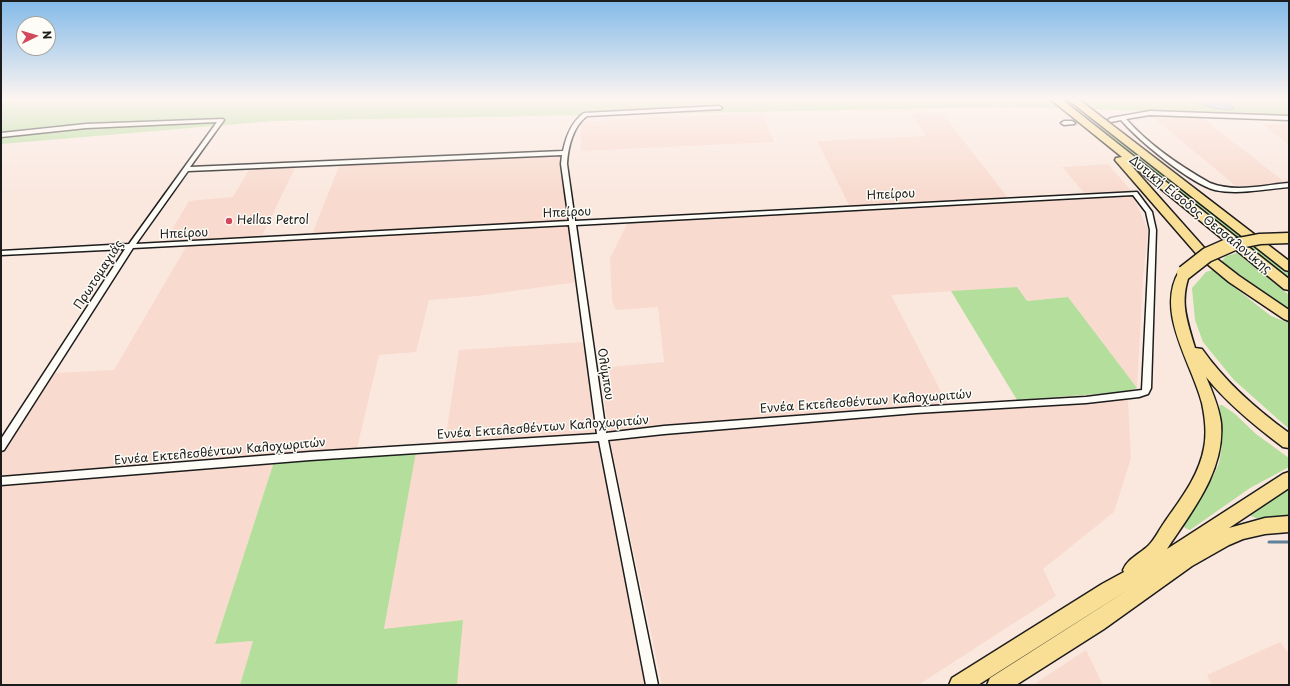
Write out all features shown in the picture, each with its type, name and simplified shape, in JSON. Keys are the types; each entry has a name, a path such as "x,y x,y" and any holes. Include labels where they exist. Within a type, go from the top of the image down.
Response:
{"highway":[{"name":"Δυτική Είσοδος Θεσσαλονίκης","path":"1094,130 1289,286"},
{"path":"1094,130 1204,255 1234,280 1288,316"},
{"path":"1112,130 1186,188 1254,235 1289,255"},
{"name":"Δυτική Είσοδος Θεσσαλονίκης","path":"1186,188 1289,267"},
{"path":"1109,590 1155,551 1204,476 1209,462 1212,448 1213,423 1210,402 1188,349 1186,335 1177,308 1179,285 1184,273 1201,258 1218,248 1249,240 1289,238"},
{"path":"1186,335 1204,364 1227,391 1249,412 1289,442"},
{"path":"959,685 1109,590 1182,550 1289,479"},
{"path":"996,685 1130,600 1202,549 1235,533 1259,526 1289,524"}],"street":[{"name":"Πρωτομαγιάς","path":"1,135 48,130"},
{"name":"Πρωτομαγιάς","path":"1,446 130,248 214,130"},
{"name":"Ολύμπου","path":"574,130 569,138 564,153 564,164 588,341 603,437 652,685"},
{"path":"1134,130 1180,167 1209,187 1230,189 1289,185"},
{"path":"185,169 564,153"},
{"name":"Ηπείρου","path":"1,253 130,248 1135,193"},
{"name":"Εννέα Εκτελεσθέντων Καλοχωριτών","path":"1,481 310,456 603,437 664,430 916,410 1086,400 1139,394 1145,392 1147,388 1153,230 1149,212 1135,193"}],"shaded area":[{"path":"581,130 769,130 774,142 581,151"},
{"path":"922,130 955,130 1008,198 1085,194 1062,167 1108,164 1130,189 1148,230 1143,278 1137,388 1068,297 1026,301 1017,287 891,295 948,405 1124,392 1128,400 1131,458 1114,512 1043,569 1056,596 918,685 662,685 611,445 599,368 664,362 658,307 616,310 612,301 610,258 630,218 850,207 817,141 926,136"},
{"path":"1168,130 1218,130 1287,184 1236,186"},
{"path":"1270,130 1289,130 1289,145"},
{"path":"555,154 561,155 578,282 477,296 429,300 416,352 379,355 357,448 1,476 1,454 55,373 114,370 186,247 161,248 189,201 233,197 250,168 296,166 261,238 312,234 340,164"},
{"path":"583,342 649,685 457,685 463,620 384,630 417,445 445,442 459,350"},
{"path":"274,462 215,644 253,641 240,685 1,685 1,484"},
{"path":"1280,642 1289,654 1289,685 1212,685 1207,675"},
{"path":"1086,650 1103,685 1033,685"}],"green space":[{"path":"1,130 167,130 1,144"},
{"path":"1100,130 1110,130 1289,270 1289,279"},
{"path":"1237,253 1289,295 1289,309 1221,262 1226,256"},
{"path":"1212,270 1271,316 1286,322 1289,319 1289,429 1234,380 1203,342 1195,320 1192,288 1206,272"},
{"path":"1017,287 1027,301 1068,297 1137,388 1124,392 1017,400 951,291"},
{"path":"1220,405 1235,414 1256,434 1289,458 1289,467 1250,488 1190,530 1185,528 1183,524 1210,482 1220,459 1222,440 1219,409"},
{"path":"416,452 384,629 463,620 457,685 240,685 253,641 215,644 274,462"},
{"path":"1289,486 1289,517 1260,519 1251,516 1248,512"}],"waterway":[{"path":"1269,542 1289,542"}],"place":[{"name":"Hellas Petrol","path":"229,221"}]}
